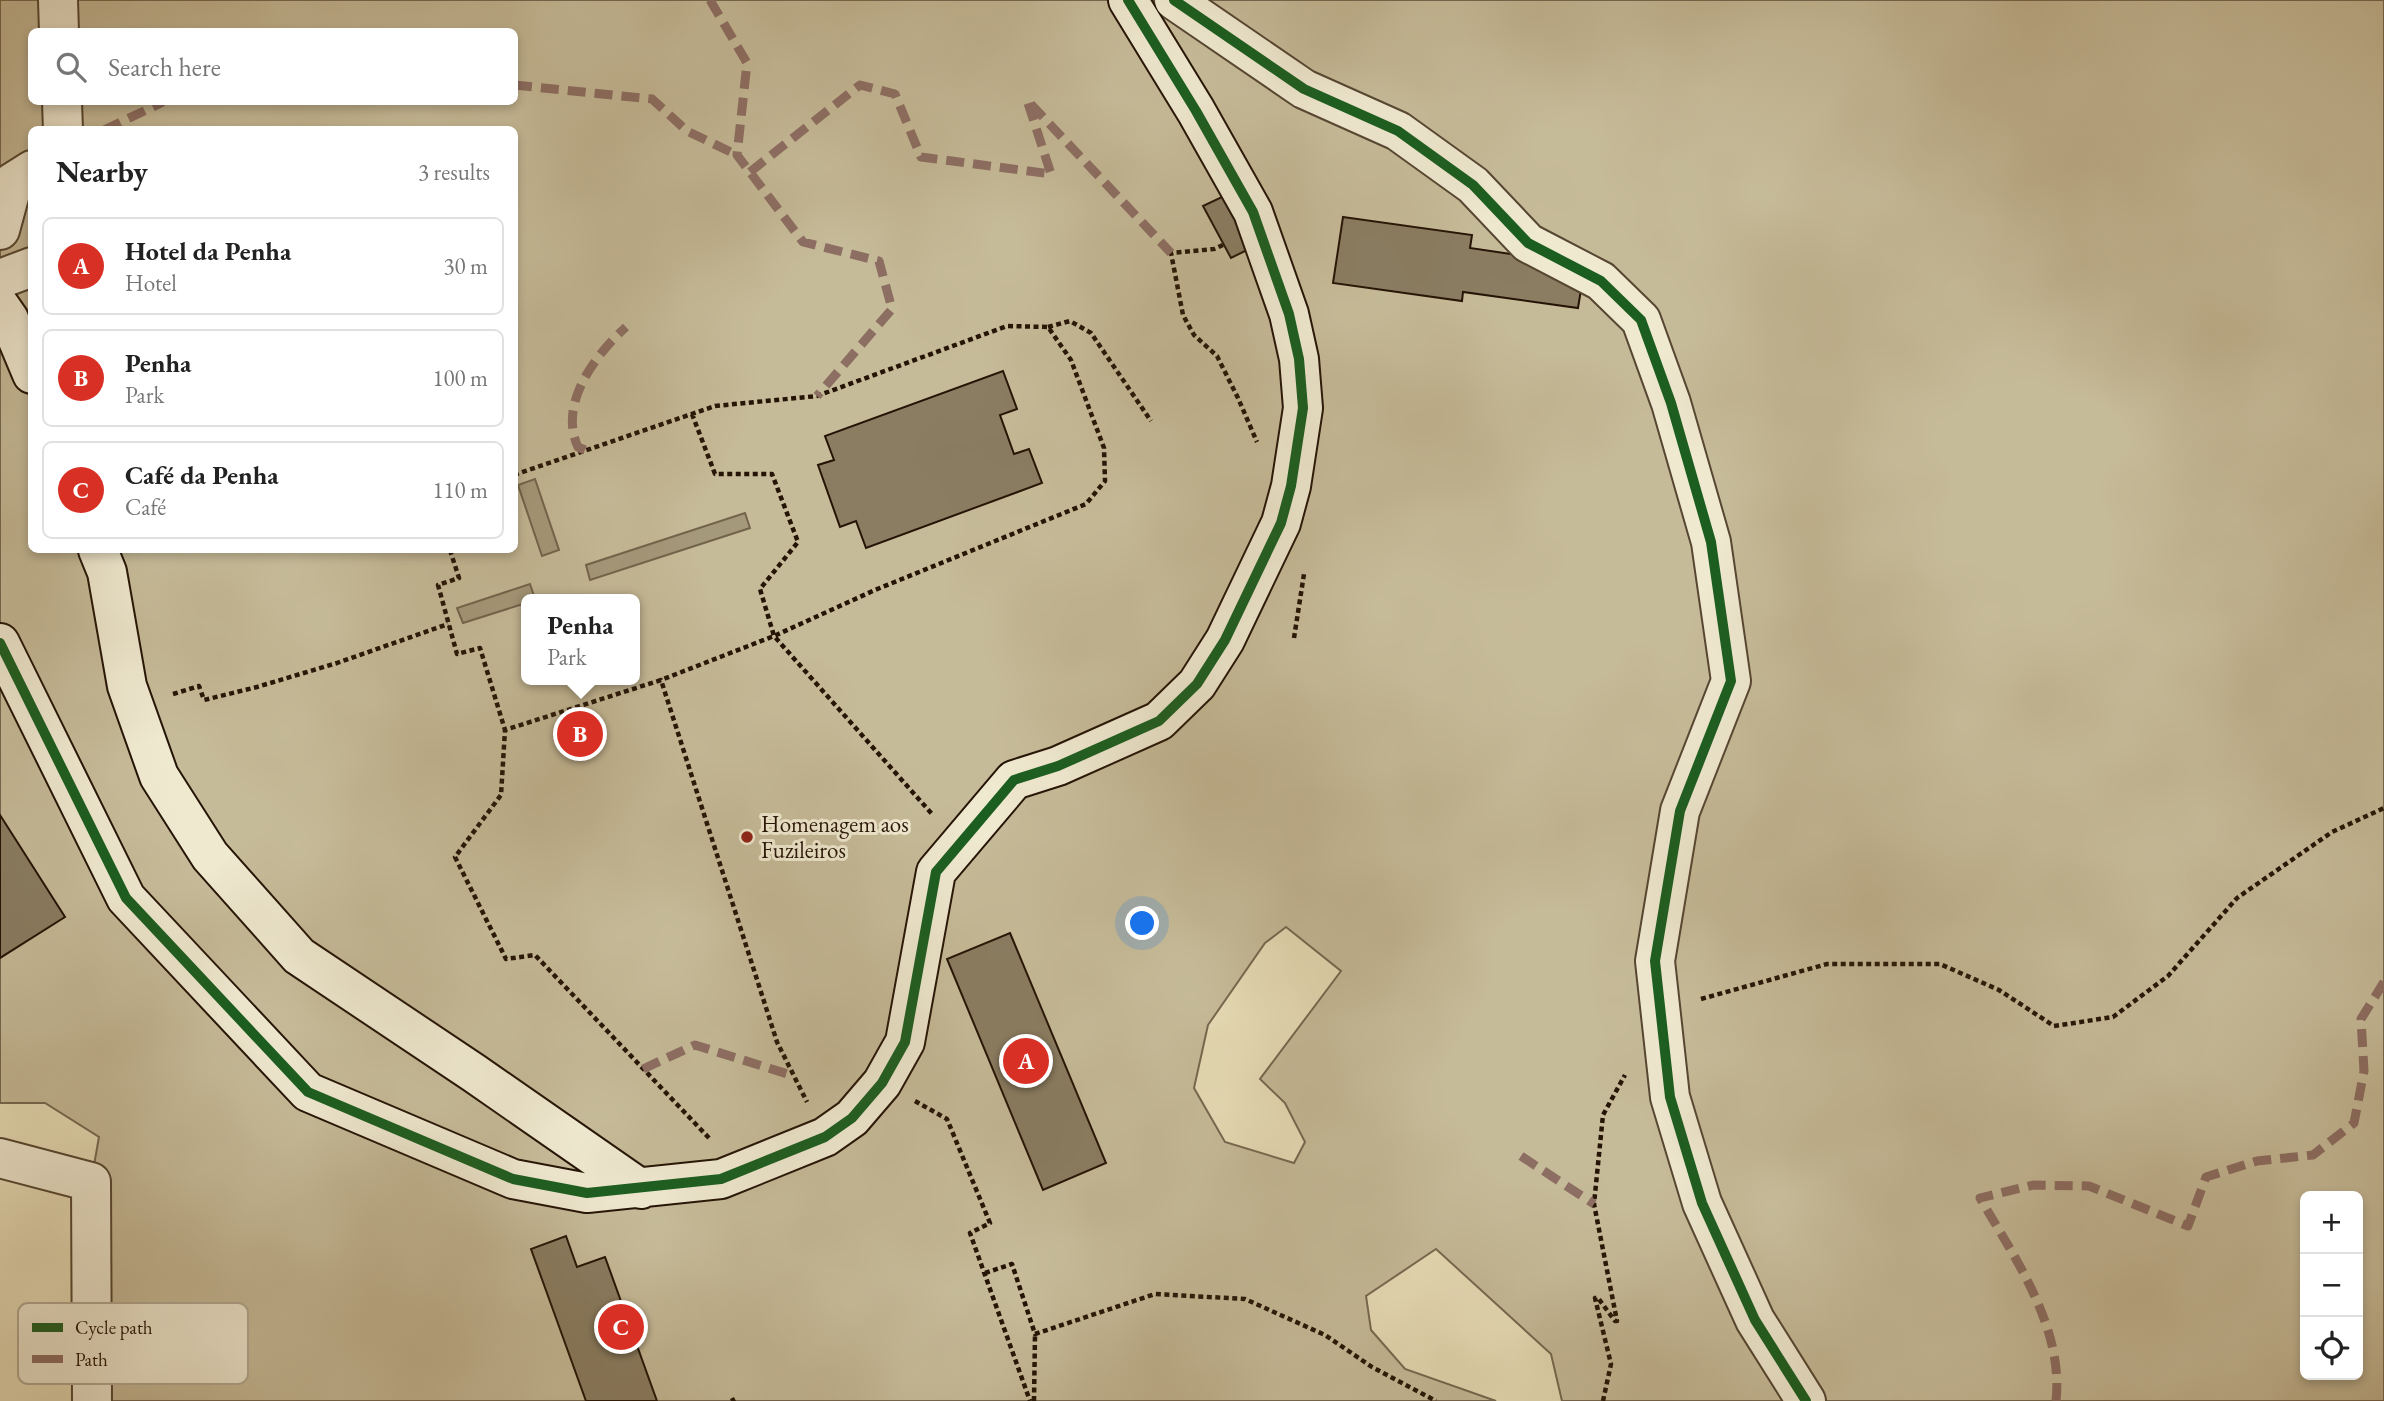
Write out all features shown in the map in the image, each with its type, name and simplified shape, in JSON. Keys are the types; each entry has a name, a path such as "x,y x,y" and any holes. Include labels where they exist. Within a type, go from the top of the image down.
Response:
{"street":[{"path":"58,0 59,28"},
{"path":"0,643 126,898 308,1091 513,1179 587,1193 722,1179 825,1137 852,1118 882,1083 905,1042 936,872 1014,780 1058,766 1159,721 1197,684 1225,640 1275,534 1291,486 1303,408 1299,359 1289,314 1253,212 1196,111 1128,0"},
{"path":"1174,0 1304,89 1398,131 1473,185 1528,243 1601,281 1641,320 1671,403 1712,541 1731,681 1680,811 1655,961 1670,1097 1702,1203 1755,1320 1806,1401"},
{"path":"62,105 63,126"},
{"path":"0,230 13,182 28,173"},
{"path":"0,279 28,268"},
{"path":"0,306 9,318 28,364"},
{"path":"99,553 107,572 128,686 159,776 210,856 299,956 641,1189"},
{"path":"0,1158 90,1182 91,1303"}],"path":[{"path":"1223,244 1214,249 1171,253 1183,315 1194,335 1217,356 1258,445"},
{"path":"518,474 715,405 817,396 1007,326 1048,327 1070,321 1091,333 1151,421"},
{"path":"505,730 661,680 774,636 875,590 1086,504 1105,481 1104,448 1072,360 1048,327"},
{"path":"692,414 715,474 772,474 798,542 760,589 774,636 959,845"},
{"path":"451,553 458,578 438,585 457,654 481,648 505,730 501,795 455,857 506,959 535,955 710,1140 722,1179"},
{"path":"142,727 167,715 162,697 199,686 204,700 257,687 448,624"},
{"path":"661,680 777,1042 825,1137"},
{"path":"1661,1013 1827,964 1940,964 1999,990 2054,1026 2113,1017 2168,976 2237,898 2332,832 2384,808"},
{"path":"1603,1401 1611,1364 1595,1298 1598,1298 1617,1321 1594,1204 1603,1115 1629,1069"},
{"path":"882,1083 947,1119 990,1223 970,1233 1032,1401"},
{"path":"985,1273 1012,1264 1035,1334 1032,1401"},
{"path":"1035,1334 1155,1294 1245,1299 1325,1335 1372,1367 1436,1401"}],"shaded area":[{"path":"0,0 2384,0 2384,1401 1562,1401 1551,1354 1436,1249 1366,1296 1371,1330 1405,1369 1496,1401 91,1401 91,1384 248,1384 248,1303 91,1303 91,1182 99,1137 45,1103 0,1103","holes":["1286,927 1341,971 1260,1079 1285,1103 1305,1142 1294,1163 1225,1142 1194,1088 1208,1025 1265,943"]},
{"path":"535,479 559,550 542,556 518,485"},
{"path":"745,513 750,528 590,580 586,565"},
{"path":"530,584 533,594 521,594 521,605 463,623 457,608"}],"building":[{"path":"1226,195 1253,247 1231,258 1203,206"},
{"path":"1343,217 1472,235 1470,248 1585,265 1578,308 1463,292 1462,301 1333,283"},
{"path":"1003,371 1017,409 1000,415 1014,454 1029,449 1042,483 866,548 856,521 840,527 818,465 834,460 825,436"},
{"path":"0,815 65,917 0,958"},
{"path":"1010,933 1106,1163 1043,1190 947,959"},
{"path":"566,1236 577,1267 605,1257 657,1401 586,1401 531,1249"}],"marked path":[{"path":"710,0 747,63 737,155 803,242 879,261 892,309 817,396"},
{"path":"518,85 652,99 687,131 737,155"},
{"path":"750,172 860,85 895,94 921,157 1051,174 1027,100 1171,253"},
{"path":"112,126 157,105"},
{"path":"585,450 578,447 573,431 576,398 592,366 626,327"},
{"path":"2056,1401 2056,1374 2045,1321 2022,1269 1980,1198 2033,1185 2089,1186 2188,1226 2206,1177 2257,1161 2313,1155 2354,1123 2364,1071 2361,1019 2384,982"},
{"path":"643,1069 695,1045 794,1076"},
{"path":"1521,1156 1594,1204"}],"cycle path":[{"path":"0,643 126,898 308,1092 513,1179 587,1193 721,1179 825,1137 852,1118 882,1083 905,1042 936,872 1014,780 1058,766 1159,721 1197,684 1225,640 1281,523 1291,486 1303,408 1299,359 1289,314 1253,212 1196,111 1128,0"},
{"path":"1174,0 1304,89 1398,131 1473,185 1528,243 1601,281 1641,320 1671,403 1711,542 1731,681 1680,811 1655,961 1670,1097 1702,1203 1755,1320 1806,1401"}],"place":[{"name":"Penha","path":"580,734"},
{"name":"Homenagem aos Fuzileiros","path":"747,837"},
{"name":"Hotel da Penha","path":"1026,1061"},
{"name":"Café da Penha","path":"621,1327"}]}
